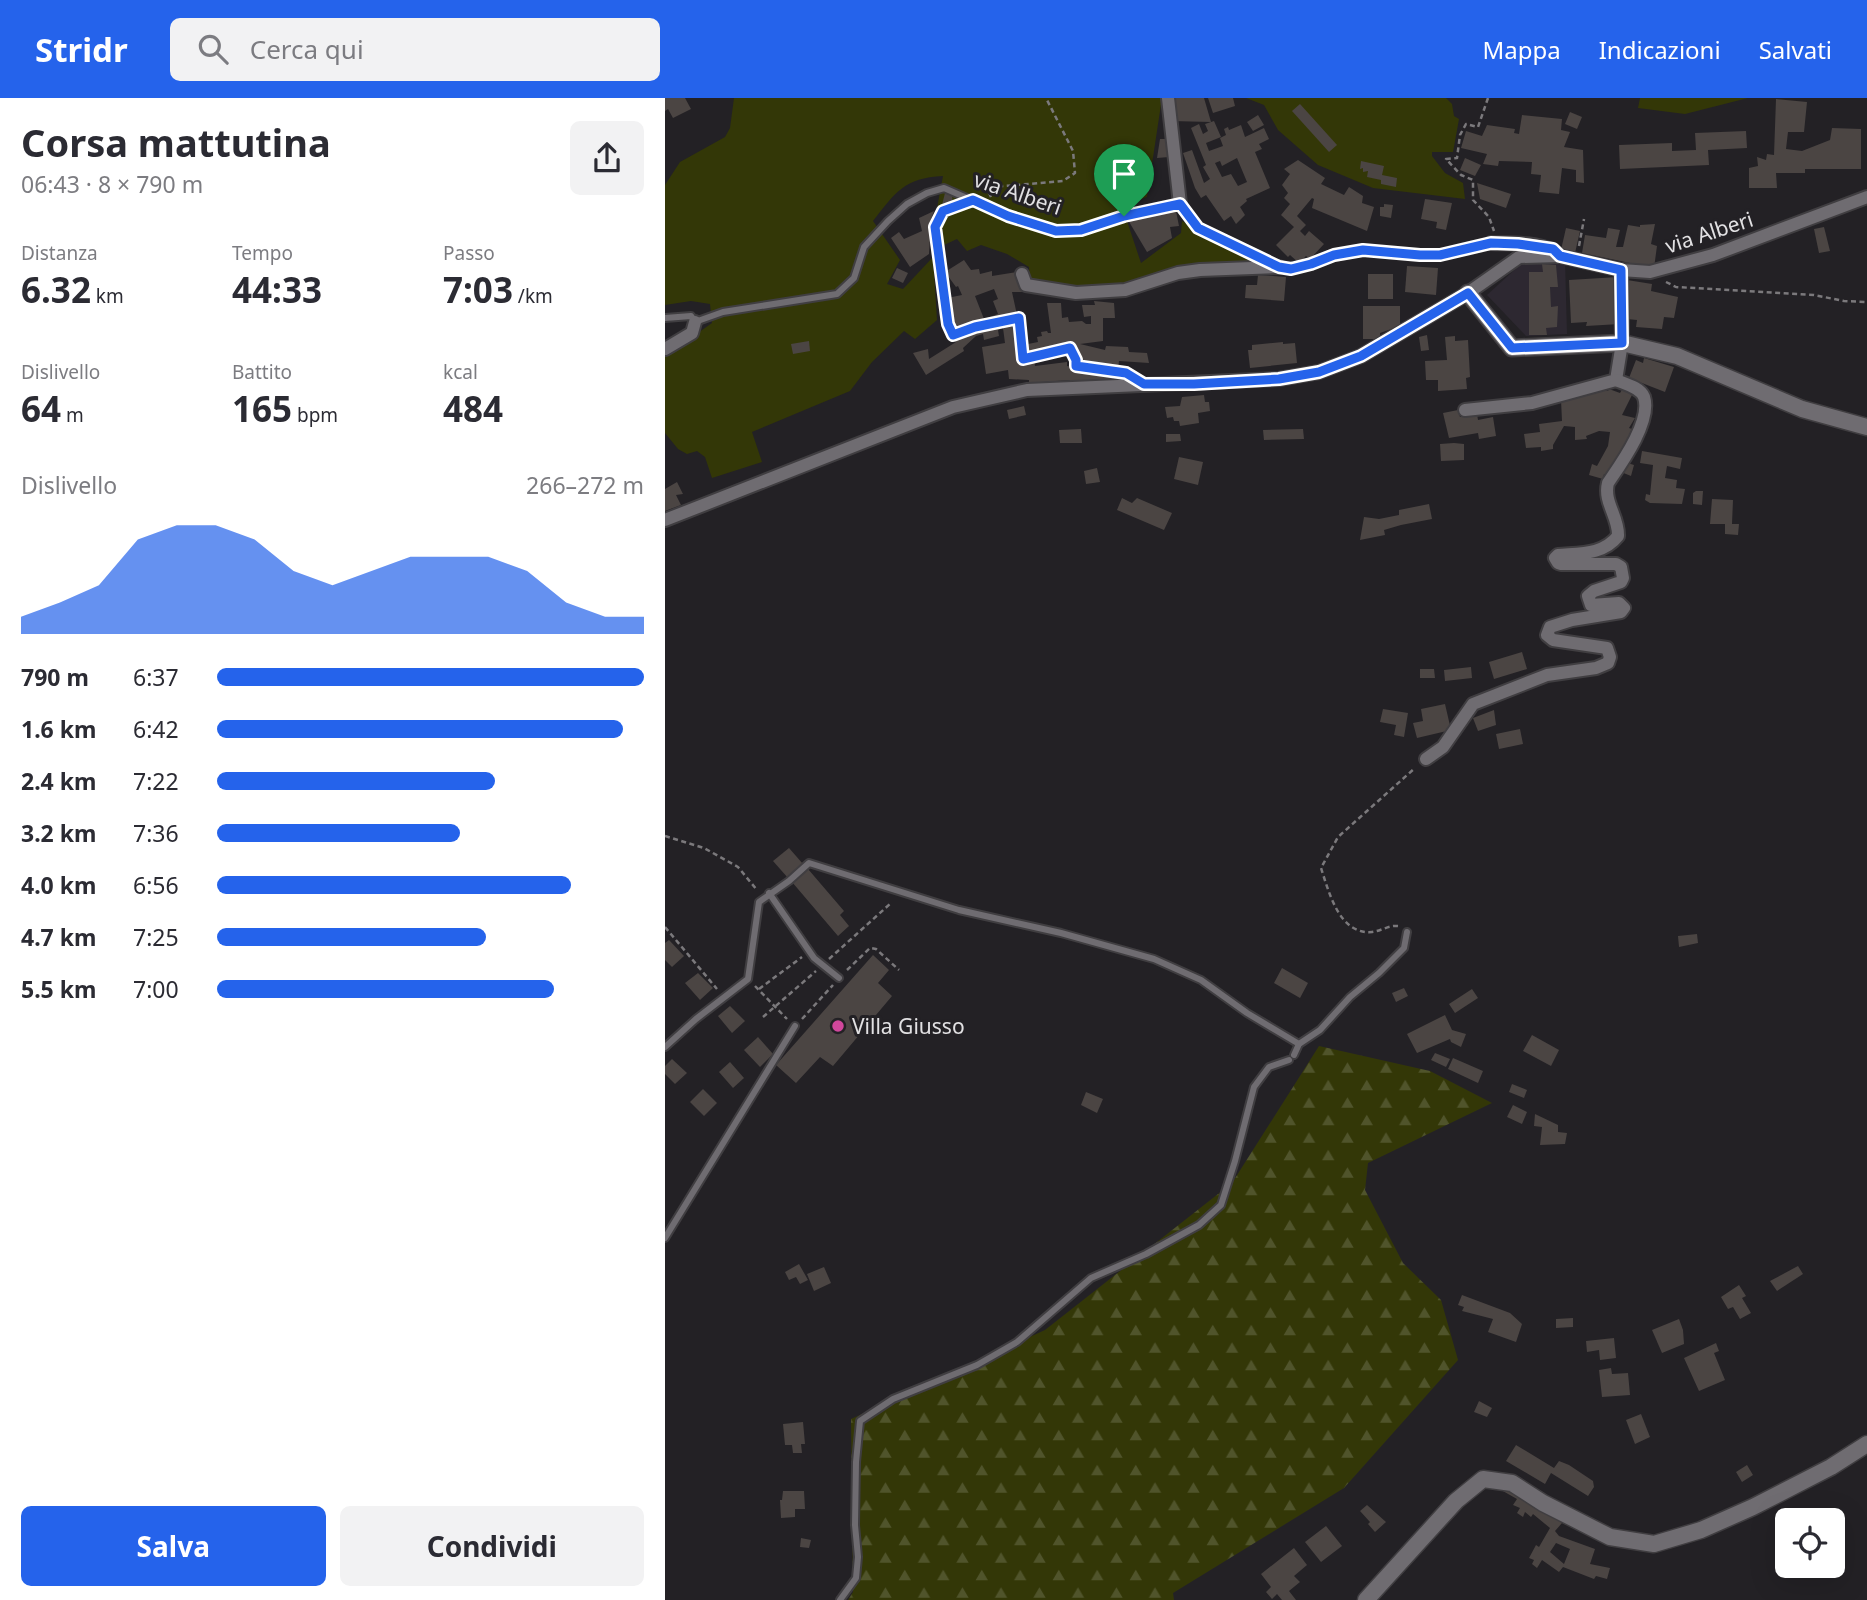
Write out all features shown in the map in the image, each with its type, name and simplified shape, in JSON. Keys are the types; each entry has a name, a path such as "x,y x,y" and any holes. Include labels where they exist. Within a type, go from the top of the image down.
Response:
{"street":[{"path":"1168,98 1180,204"},
{"name":"via Alberi","path":"665,520 953,407 1027,390 1279,379 1319,372 1361,356 1468,293 1519,257 1560,256 1621,270 1650,272 1713,255 1867,197"},
{"name":"via Alberi","path":"1495,243 1553,249 1560,256"},
{"path":"1022,274 1026,285 1076,293 1125,290 1178,273 1200,270 1279,267"},
{"path":"1616,380 1622,343 1621,270"},
{"path":"1468,293 1512,348 1622,343 1677,356 1802,409 1867,427"},
{"name":"via Alberi","path":"665,349 692,333 695,322"},
{"path":"1426,759 1443,747 1473,704 1547,675 1596,668 1608,663 1610,657 1607,648 1553,640 1547,635 1551,627 1572,620 1623,611 1623,605 1619,603 1591,605 1588,596 1594,591 1621,582 1621,567 1616,564 1561,564 1555,561 1558,555 1592,553 1603,549 1618,536 1619,530 1606,492 1608,483 1642,424 1643,396 1638,390 1616,380 1532,403 1465,410"},
{"path":"1366,1600 1456,1501 1483,1479 1512,1483 1543,1503 1610,1537 1654,1544 1701,1530 1753,1507 1831,1467 1867,1444"}],"lane":[{"name":"via Alberi","path":"665,318 691,316 695,322 723,312 837,294 853,278 864,247 907,204 927,193 944,188 995,210 1056,231 1081,230 1124,216 1180,204"},
{"path":"1180,204 1198,228 1279,267"},
{"name":"via Alberi","path":"1279,267 1291,269 1334,255 1363,250 1440,255 1495,243"},
{"path":"665,1047 748,979 759,902 809,863 959,910 1061,933 1154,959 1201,980 1247,1013 1299,1044"},
{"path":"766,895 822,966 839,978"},
{"path":"840,1600 856,1578 856,1462 860,1420 893,1399 977,1365 1017,1342 1091,1278 1146,1254 1199,1225 1220,1205 1235,1161 1254,1087 1269,1067 1291,1057 1299,1044 1320,1030 1350,997 1404,948 1408,932"},
{"path":"665,1238 795,1026"}],"path":[{"path":"995,210 989,193 993,187 1063,181 1075,173 1073,151 1046,98"},
{"path":"1489,98 1478,127 1466,124 1460,135 1457,158 1446,159 1461,175 1473,180 1473,200 1489,217 1495,243"},
{"path":"973,200 943,211 935,227 948,324 953,335 975,327 1019,318 1023,359 1070,348 1076,366 1126,373 1144,384"},
{"path":"1577,260 1584,219"},
{"path":"1650,272 1676,287 1814,295 1867,302"},
{"path":"1408,932 1396,925 1370,932 1350,928 1340,916 1321,868 1338,837 1426,759"},
{"path":"665,836 703,848 738,867 766,895"},
{"path":"665,928 723,998"},
{"path":"758,989 810,951"},
{"path":"748,979 774,1007"}],"shaded area":[{"path":"1565,259 1567,334 1526,336 1487,295 1524,261"}],"green space":[{"path":"734,98 1162,98 1147,197 1122,206 1141,263 1181,233 1182,221 1265,264 1124,287 1030,283 1029,267 1007,254 981,245 967,251 957,239 942,246 932,235 943,176 910,183 895,195 873,221 900,260 887,284 903,289 933,257 937,320 915,339 904,331 872,362 850,391 752,432 762,462 712,478 705,457 697,451 687,454 678,449 665,433 665,356 712,323 710,304 691,301 665,305 665,185 680,162 725,137 730,128"},
{"path":"1246,98 1446,98 1452,104 1454,116 1459,119 1453,152 1432,152 1432,156 1445,173 1463,183 1465,199 1373,188 1318,165 1278,130 1264,105"},
{"path":"1640,98 1748,98 1685,114 1638,108"},
{"path":"1319,1046 1430,1071 1492,1103 1368,1163 1365,1190 1403,1263 1441,1300 1458,1360 1344,1488 1173,1593 1174,1600 848,1600 853,1592 851,1419 1045,1330 1232,1183"}],"building":[{"path":"665,98 685,98 691,109 673,118 668,109 665,111"},
{"path":"1171,98 1204,98 1211,122 1171,121"},
{"path":"1208,98 1233,98 1235,106 1213,113"},
{"path":"1776,99 1807,102 1804,132 1788,132 1786,149 1802,151 1830,140 1832,128 1861,129 1861,169 1805,169 1805,173 1776,173 1777,188 1749,188 1749,168 1758,166 1757,157 1766,160 1767,154 1774,155"},
{"path":"1300,104 1337,145 1329,152 1292,111"},
{"path":"1570,112 1582,117 1577,129 1565,124"},
{"path":"1258,115 1264,125 1253,131 1247,122"},
{"path":"1522,115 1562,119 1561,130 1570,132 1564,147 1583,150 1584,183 1576,182 1576,170 1562,168 1559,194 1539,192 1541,175 1531,174 1532,162 1499,161 1498,166 1483,164 1487,154 1461,148 1466,131 1482,136 1487,125 1515,129 1514,133 1519,134"},
{"path":"1214,121 1221,137 1206,143 1209,151 1223,146 1220,138 1226,135 1224,129 1228,127 1229,130 1241,125 1245,137 1264,128 1269,139 1259,144 1262,149 1255,152 1270,188 1246,199 1240,207 1245,215 1236,224 1231,216 1224,221 1206,195 1201,198 1183,153 1192,150 1204,183 1210,179 1203,167 1206,165 1191,128 1199,124 1203,134 1208,131 1205,124","holes":["1237,158 1247,182 1238,186 1231,174 1222,177 1215,163 1220,161 1222,166"]},
{"path":"1746,131 1747,148 1708,150 1709,165 1620,169 1619,145 1672,143 1672,151 1696,150 1695,133"},
{"path":"1160,139 1167,139 1169,157 1157,158"},
{"path":"1465,158 1481,165 1475,176 1460,170"},
{"path":"1298,160 1325,178 1321,184 1344,195 1349,187 1363,196 1362,203 1374,207 1367,231 1312,208 1312,198 1297,216 1306,225 1300,231 1305,236 1309,231 1324,244 1310,259 1306,256 1299,263 1276,245 1294,227 1281,215 1290,204 1284,198 1288,193 1282,185 1290,174 1284,169"},
{"path":"1361,161 1384,166 1382,175 1397,178 1396,187 1367,177 1368,171 1363,172 1363,168 1360,169"},
{"path":"1477,183 1511,194 1506,208 1480,199"},
{"path":"945,193 952,196 953,203 942,205"},
{"path":"1425,199 1452,203 1446,230 1436,228 1437,222 1421,219"},
{"path":"1384,204 1393,205 1391,218 1380,216 1380,207 1384,207"},
{"path":"934,211 929,254 910,267 891,238 899,232 904,239 922,231 919,218"},
{"path":"1176,211 1179,226 1170,227 1172,238 1147,252 1128,220"},
{"path":"1655,224 1651,244 1657,246 1654,268 1582,253 1585,235 1606,238 1608,228 1620,230 1616,247 1623,247 1628,225 1640,227"},
{"path":"1824,227 1830,251 1819,253 1814,229"},
{"path":"1566,228 1580,231 1575,253 1561,250"},
{"path":"964,260 971,270 979,269 980,274 992,271 992,276 1017,272 1023,292 1012,292 1017,315 953,331 947,298 962,295 958,286 956,287 945,272","holes":["994,289 998,299 993,301 998,314 984,319 975,296"]},
{"path":"1542,264 1556,265 1558,287 1550,287 1551,307 1558,306 1557,327 1546,328 1547,335 1529,335 1529,272 1543,272"},
{"path":"1407,266 1438,268 1436,295 1405,292"},
{"path":"897,268 908,273 903,283 892,278"},
{"path":"1368,274 1393,274 1393,299 1368,299"},
{"path":"1258,275 1286,277 1284,301 1245,298 1246,285 1257,285"},
{"path":"1618,277 1620,324 1586,326 1587,322 1571,323 1569,280"},
{"path":"1627,280 1652,284 1651,291 1678,297 1674,318 1664,317 1662,329 1636,327 1637,320 1627,319"},
{"path":"1094,301 1114,303 1115,318 1103,318 1103,341 1080,344 1105,350 1106,346 1128,347 1129,352 1147,353 1149,363 1119,361 1118,370 1079,364 1079,356 1076,356 1073,346 1024,357 1023,345 1038,342 1037,337 1042,336 1041,332 1051,333 1047,303 1061,303 1062,318 1068,317 1069,322 1082,321 1091,324 1091,316 1084,317 1082,305 1095,305"},
{"path":"1363,306 1400,306 1400,326 1380,333 1380,339 1363,339"},
{"path":"1018,320 1021,361 1034,359 1035,366 1067,362 1067,366 1113,373 1113,380 1100,379 1099,384 1071,383 1070,380 1029,383 1029,380 1009,379 1008,370 986,374 982,347 1005,343 1003,328 998,330 999,336 984,340 983,334 976,336 963,348 964,351 926,375 913,353 928,349 929,359 956,342 954,338 963,332"},
{"path":"1427,335 1429,350 1421,351 1419,337"},
{"path":"1455,336 1455,341 1468,340 1470,377 1466,378 1467,389 1438,391 1438,380 1426,380 1425,361 1447,360 1445,337"},
{"path":"809,341 810,351 793,354 791,344"},
{"path":"1295,343 1297,363 1250,368 1248,350 1252,350 1252,345"},
{"path":"1644,358 1674,367 1665,392 1629,378 1636,360 1643,363"},
{"path":"1623,388 1633,393 1622,415 1635,418 1629,428 1635,430 1609,477 1604,474 1603,479 1589,475 1592,464 1597,466 1608,446 1610,432 1599,431 1586,436 1587,439 1575,440 1575,427 1564,426 1553,449 1541,451 1541,447 1526,448 1524,434 1540,432 1539,424 1562,421 1561,400 1567,396 1580,397 1580,390 1609,389 1620,393"},
{"path":"1204,395 1205,402 1209,402 1210,411 1198,413 1199,423 1180,426 1179,421 1174,421 1173,417 1167,418 1165,407 1180,406 1182,397"},
{"path":"1024,406 1026,415 1009,419 1007,410"},
{"path":"1458,410 1460,417 1477,414 1478,420 1493,417 1496,436 1479,439 1478,433 1449,438 1443,413"},
{"path":"1081,429 1082,443 1060,443 1059,430"},
{"path":"1303,429 1304,439 1264,440 1263,430"},
{"path":"1166,434 1180,434 1181,441 1166,442"},
{"path":"1440,444 1464,444 1464,460 1441,461"},
{"path":"1642,451 1682,458 1680,469 1667,466 1665,478 1677,480 1676,488 1685,489 1682,504 1650,503 1645,500 1646,494 1650,495 1653,465 1640,463"},
{"path":"1179,457 1203,462 1198,485 1174,479"},
{"path":"1624,462 1634,465 1631,476 1621,472"},
{"path":"1097,468 1100,482 1086,484 1084,471"},
{"path":"677,482 683,494 676,495 681,505 665,511 665,489"},
{"path":"1703,491 1702,505 1693,504 1693,493"},
{"path":"1122,498 1132,503 1137,498 1172,513 1164,530 1117,510"},
{"path":"1712,499 1733,500 1732,524 1739,524 1738,535 1725,534 1725,524 1710,524"},
{"path":"1429,504 1432,519 1401,525 1384,530 1385,535 1360,540 1364,517 1379,519 1399,515 1399,510"},
{"path":"1522,652 1527,669 1494,679 1489,662"},
{"path":"1471,667 1472,678 1445,681 1444,670"},
{"path":"1420,669 1434,669 1435,678 1420,678"},
{"path":"1445,704 1451,730 1417,738 1413,723 1423,721 1421,709"},
{"path":"1383,709 1408,713 1404,737 1394,735 1396,725 1380,722"},
{"path":"1494,710 1496,725 1478,731 1473,718"},
{"path":"1520,729 1523,744 1499,749 1496,734"},
{"path":"789,848 803,864 788,878 773,861"},
{"path":"808,869 844,911 840,915 849,926 838,936 792,882"},
{"path":"1697,934 1698,943 1679,947 1678,936"},
{"path":"669,940 684,956 672,967 665,960 665,943"},
{"name":"Villa Giusso","path":"873,955 889,970 878,983 892,996 833,1066 820,1057 796,1083 776,1065"},
{"path":"1282,968 1308,983 1300,998 1274,983"},
{"path":"698,973 713,988 700,1000 685,983"},
{"path":"1404,988 1408,996 1396,1002 1392,993"},
{"path":"1472,989 1478,998 1455,1013 1449,1004"},
{"path":"730,1006 745,1021 732,1033 718,1016"},
{"path":"1445,1015 1452,1030 1466,1034 1461,1047 1450,1039 1417,1053 1407,1034"},
{"path":"1532,1035 1559,1050 1551,1066 1523,1051"},
{"path":"758,1037 773,1054 760,1067 744,1050"},
{"path":"1435,1053 1450,1059 1446,1067 1431,1060"},
{"path":"1453,1058 1483,1071 1478,1083 1448,1069"},
{"path":"672,1059 687,1073 675,1084 665,1074 665,1066"},
{"path":"730,1062 744,1078 733,1088 719,1072"},
{"path":"1512,1084 1527,1090 1524,1098 1509,1092"},
{"path":"703,1089 717,1103 704,1116 690,1102"},
{"path":"1086,1092 1103,1099 1097,1113 1081,1105"},
{"path":"1513,1105 1527,1112 1522,1124 1507,1117"},
{"path":"1535,1114 1558,1125 1558,1132 1567,1133 1565,1144 1540,1145 1542,1127 1534,1126"},
{"path":"799,1264 808,1280 800,1284 796,1277 789,1280 785,1272"},
{"path":"1798,1266 1803,1274 1777,1291 1770,1281"},
{"path":"824,1267 831,1283 814,1291 807,1274"},
{"path":"1739,1285 1746,1296 1742,1298 1751,1313 1740,1319 1733,1307 1728,1309 1721,1297"},
{"path":"1462,1295 1510,1313 1522,1324 1516,1342 1488,1332 1493,1319 1462,1311 1464,1307 1458,1305"},
{"path":"1573,1318 1573,1327 1556,1328 1556,1319"},
{"path":"1679,1319 1684,1344 1662,1353 1652,1330"},
{"path":"1614,1338 1616,1358 1600,1360 1599,1350 1587,1352 1586,1341"},
{"path":"1716,1343 1719,1351 1714,1353 1725,1380 1699,1391 1684,1358"},
{"path":"1611,1368 1612,1374 1628,1373 1630,1395 1602,1397 1599,1370"},
{"path":"1479,1401 1492,1408 1487,1417 1474,1412"},
{"path":"1641,1414 1650,1437 1635,1444 1626,1420"},
{"path":"803,1422 805,1444 801,1444 802,1453 793,1453 792,1445 785,1445 783,1424"},
{"path":"1516,1445 1554,1468 1559,1461 1569,1465 1593,1481 1594,1487 1588,1496 1551,1473 1545,1484 1506,1461"},
{"path":"1747,1465 1753,1475 1742,1482 1736,1472"},
{"path":"1494,1486 1530,1494 1562,1523 1555,1531 1559,1536 1595,1549 1590,1564 1610,1568 1607,1579 1596,1576 1594,1579 1563,1567 1559,1572 1542,1560 1537,1568 1532,1564 1534,1560 1529,1558 1550,1528 1533,1514 1531,1517 1525,1512 1523,1517 1517,1513 1520,1508 1513,1505 1517,1499","holes":["1556,1543 1570,1549 1564,1564 1550,1552"]},
{"path":"783,1491 804,1491 805,1509 795,1509 795,1517 781,1518 780,1500"},
{"path":"1367,1505 1386,1522 1375,1532 1360,1511"},
{"path":"1326,1526 1342,1546 1321,1562 1305,1542"},
{"path":"801,1538 811,1540 809,1548 800,1547"},
{"path":"1294,1548 1307,1565 1294,1576 1300,1582 1289,1591 1296,1600 1282,1600 1277,1594 1272,1599 1266,1592 1271,1587 1261,1574"}],"place":[{"name":"Villa Giusso","path":"838,1026"}],"route":[{"path":"973,200 1008,216 1056,231 1081,230 1124,216 1180,204 1198,228 1279,267 1291,269 1334,255 1363,250 1440,255 1491,243 1553,249 1560,256 1621,270 1622,343 1512,348 1468,293 1361,356 1319,372 1279,379 1144,384 1126,373 1076,366 1070,348 1023,359 1019,318 975,327 953,335 948,324 935,227 943,211 973,200"}]}
